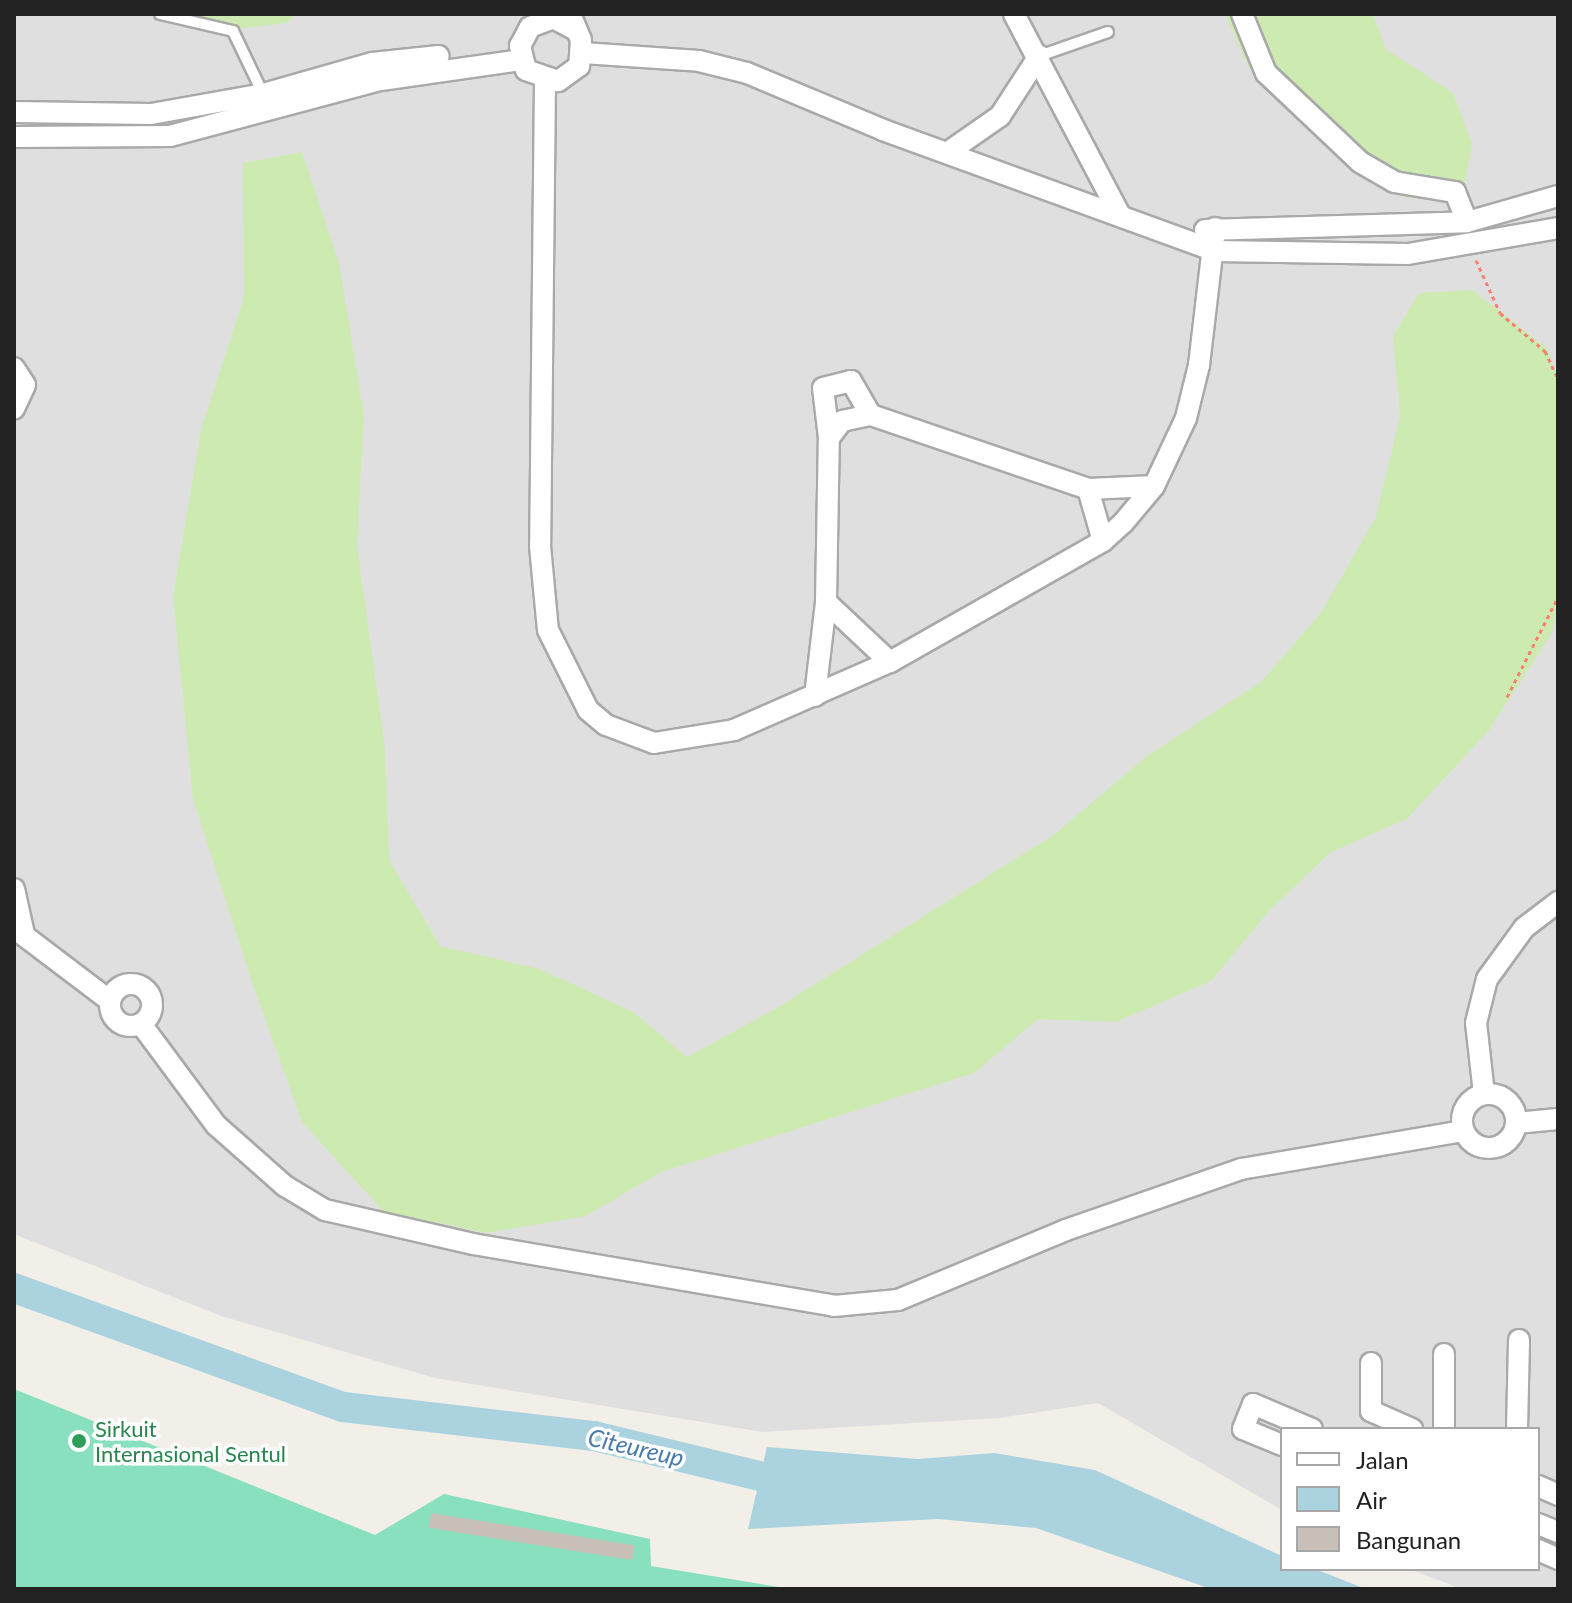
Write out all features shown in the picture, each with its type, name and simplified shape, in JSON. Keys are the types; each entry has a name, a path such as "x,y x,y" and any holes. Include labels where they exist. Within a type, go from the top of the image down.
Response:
{"street":[{"path":"1014,14 1039,56 1121,217"},
{"path":"1242,14 1266,73 1360,162 1394,182 1455,192 1467,222"},
{"path":"520,53 530,20 553,18 572,21 583,53 570,76 545,82"},
{"path":"14,112 151,114 263,94 372,63 520,53"},
{"path":"520,53 545,82 540,546 548,630 559,662 597,718 654,743 734,730 815,696 890,662 1103,541 1154,486 1175,449 1199,365 1215,251 1215,228"},
{"path":"14,137 170,136 381,80 520,53"},
{"path":"583,53 699,61 747,73 947,153 1121,217 1185,235 1215,251 1350,257 1471,247 1558,228"},
{"path":"947,153 1000,116 1039,56"},
{"path":"1185,235 1215,228 1364,230 1467,222 1558,196"},
{"path":"14,368 25,385 14,409"},
{"path":"815,696 826,602 829,438 819,401 823,388 851,381 871,415"},
{"path":"829,438 842,421 871,415 1088,489 1154,486"},
{"path":"1088,489 1103,541"},
{"path":"826,602 890,662"},
{"path":"14,889 19,931 110,1001 115,1019 141,1024 216,1125 285,1186 325,1210 473,1244 834,1306 898,1300 1079,1224 1241,1169 1464,1131"},
{"path":"1484,1094 1476,1023 1487,979 1524,928 1558,902"},
{"path":"110,1001 118,988 140,986 152,1005 141,1024"},
{"path":"1484,1094 1511,1104 1516,1123"},
{"path":"1484,1094 1463,1112 1464,1131 1478,1146 1499,1146 1516,1123 1558,1119"},
{"path":"1517,1427 1519,1340"},
{"path":"1444,1354 1444,1427"},
{"path":"1371,1363 1371,1411 1407,1427"},
{"path":"1280,1444 1243,1429 1253,1404 1307,1427"}],"lane":[{"path":"160,14 233,31 263,94"},
{"path":"1039,56 1108,32"}],"path":[{"path":"1471,247 1493,303 1545,351 1558,379"},
{"path":"1507,697 1558,597"}],"shaded area":[{"path":"14,14 1558,14 1558,1589 1462,1589 1414,1571 1540,1571 1540,1427 1280,1427 1280,1509 1098,1403 999,1418 763,1432 435,1378 221,1316 14,1234"}],"green space":[{"path":"193,14 295,14 287,23 228,30"},
{"path":"1225,14 1373,14 1386,49 1453,93 1472,144 1465,182 1444,198 1406,198 1363,179 1248,66"},
{"path":"302,152 339,263 364,416 357,545 385,749 389,860 440,946 540,969 633,1012 687,1057 777,1008 1055,834 1147,756 1261,682 1321,613 1376,517 1400,416 1393,336 1419,293 1472,290 1547,348 1558,381 1558,600 1552,633 1489,730 1407,819 1331,852 1268,912 1211,981 1116,1022 1038,1019 974,1073 661,1172 586,1216 486,1233 383,1211 302,1122 252,982 193,799 173,596 201,430 244,297 243,163"},
{"name":"Sirkuit Internasional Sentul","path":"14,1389 375,1535 444,1494 650,1539 651,1566 791,1589 14,1589"}],"water":[{"path":"767,1447 918,1459 994,1453 1095,1470 1280,1555 1280,1571 1320,1571 1366,1589 1211,1589 1036,1528 938,1519 748,1529"}],"building":[{"path":"431,1513 634,1545 632,1560 429,1528"}],"waterway":[{"name":"Citeureup","path":"14,1288 343,1407 594,1436 800,1486"}],"place":[{"name":"Sirkuit Internasional Sentul","path":"79,1441"}]}
